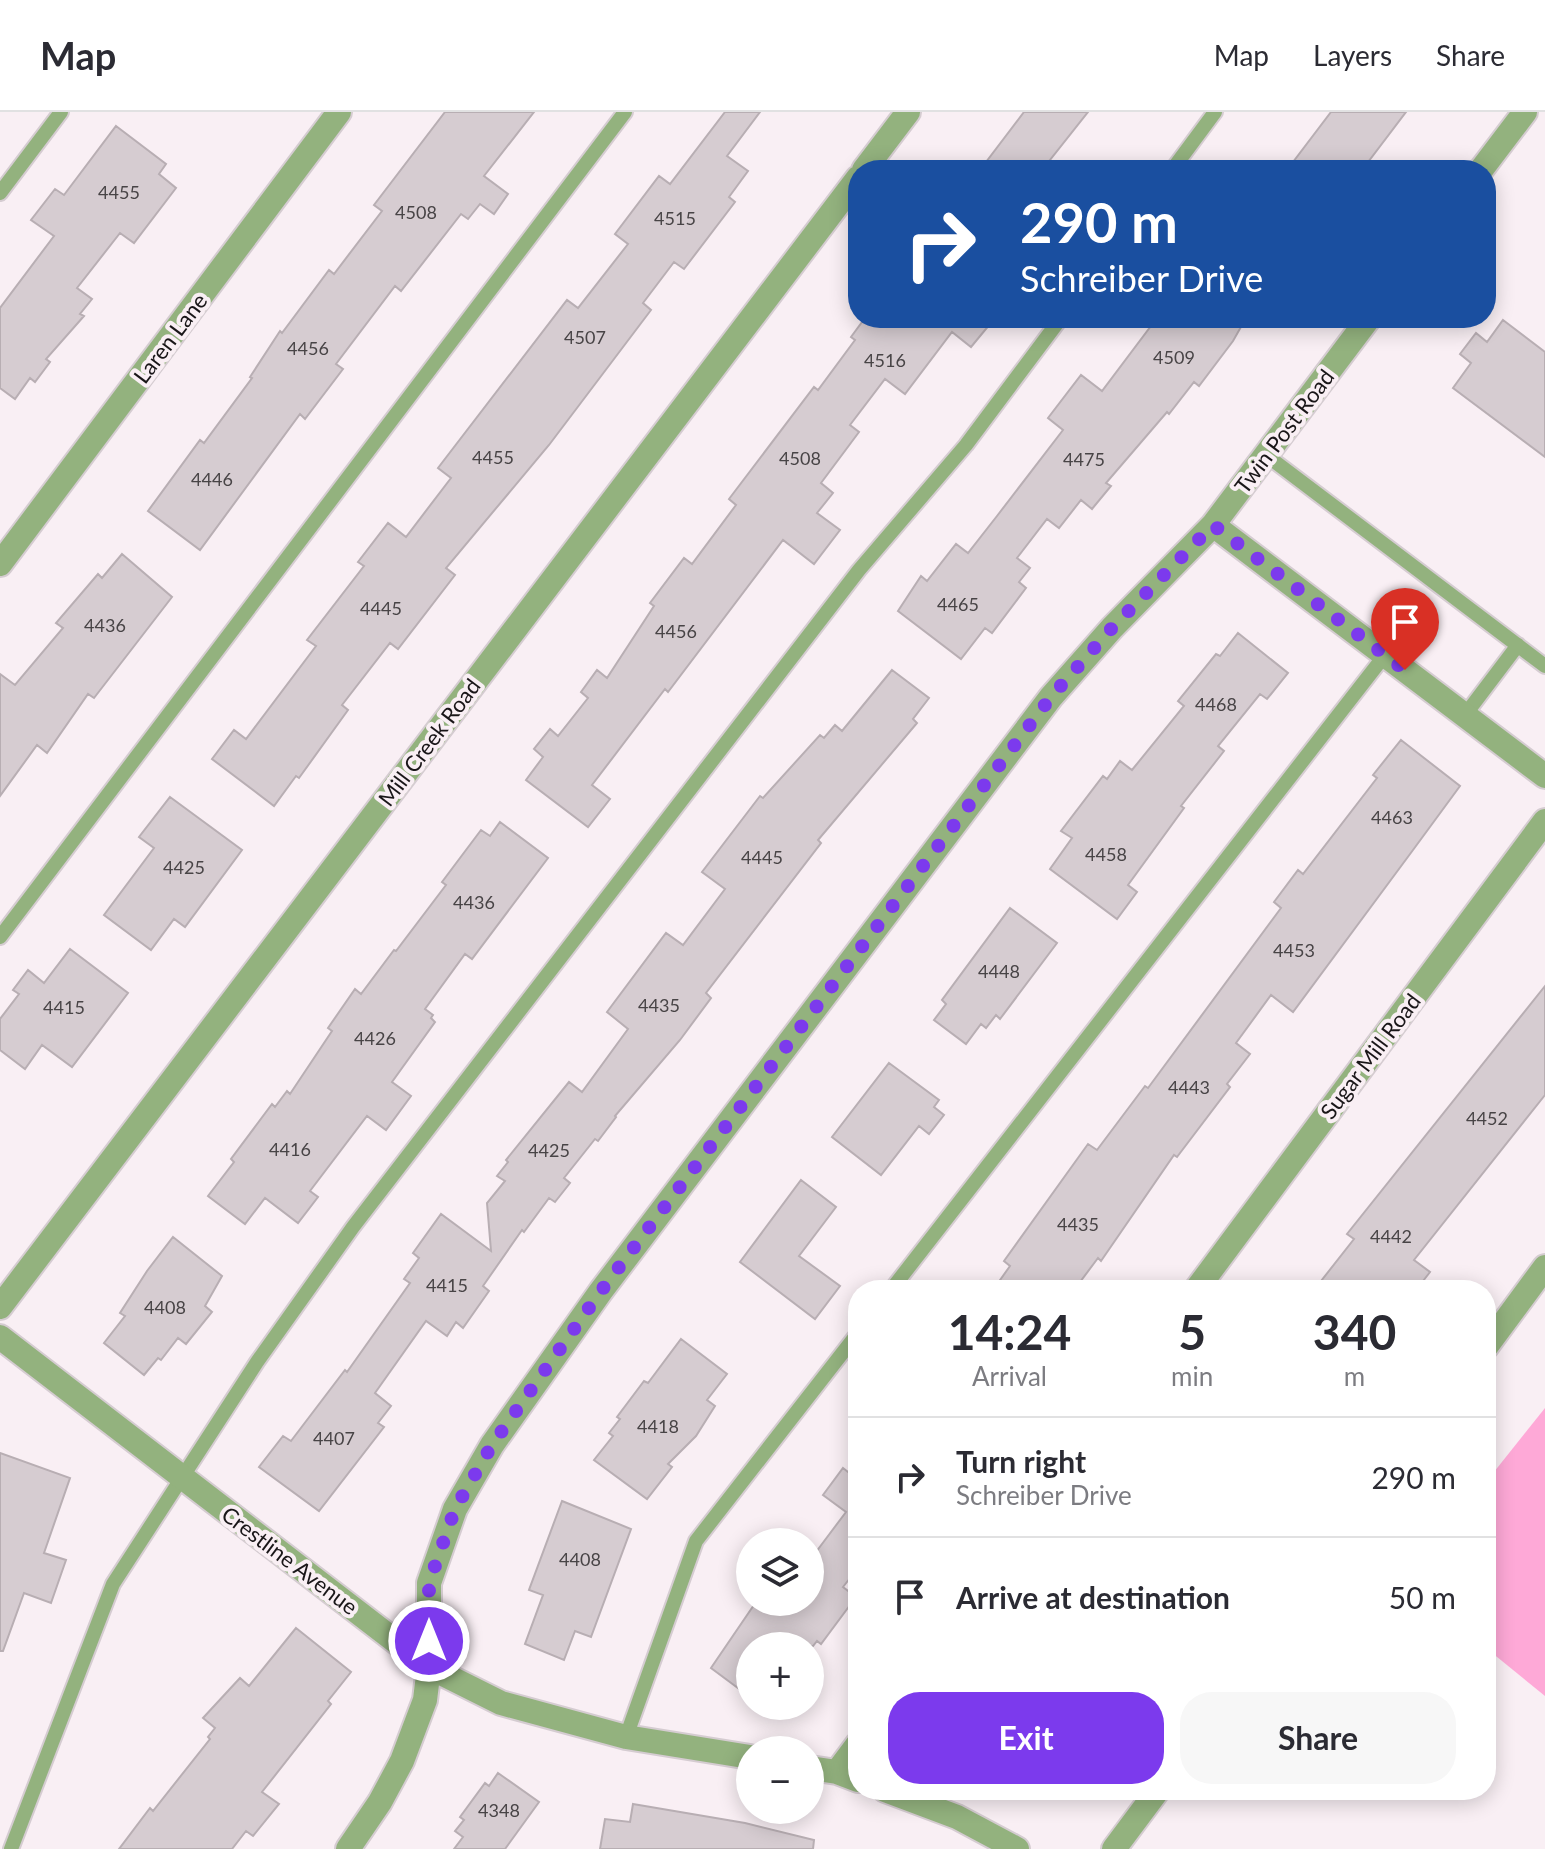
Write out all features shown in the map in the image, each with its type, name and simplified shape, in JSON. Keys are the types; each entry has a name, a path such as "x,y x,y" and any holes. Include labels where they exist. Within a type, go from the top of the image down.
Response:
{"street":[{"name":"Laren Lane","path":"0,564 339,112"},
{"path":"872,160 908,112"},
{"path":"1489,160 1525,112"},
{"name":"Mill Creek Road","path":"0,1307 848,191"},
{"name":"Twin Post Road","path":"348,1849 380,1802 402,1761 425,1700 429,1667 429,1583 455,1509 492,1445 601,1291 1051,697 1112,628 1213,525 1361,328"},
{"path":"1213,525 1545,776"},
{"name":"Sugar Mill Road","path":"1203,1280 1545,821"},
{"path":"1496,1333 1545,1267"},
{"name":"Crestline Avenue","path":"0,1337 429,1667 501,1703 626,1737 736,1755"},
{"path":"824,1771 848,1776"},
{"path":"912,1800 957,1817 1017,1849"},
{"path":"1114,1849 1151,1800"}],"lane":[{"path":"0,193 61,112"},
{"path":"0,937 625,112"},
{"path":"1179,160 1215,112"},
{"path":"11,1849 113,1584 257,1362 353,1227 859,570 966,445 1054,328"},
{"path":"1266,455 1545,666"},
{"path":"1465,715 1518,645"},
{"path":"899,1280 1385,655"},
{"path":"626,1737 696,1541 848,1346"}],"shaded area":[{"path":"1545,1408 1545,1696 1496,1656 1496,1469"}],"building":[{"path":"445,112 534,112 484,176 508,194 494,214 480,204 468,219 461,214 401,291 395,286 336,364 343,369 305,419 300,414 200,550 148,511 200,440 204,443 252,378 280,331 282,333 329,270 334,274 382,211 374,205"},
{"path":"725,112 760,112 727,156 748,171 729,197 735,202 684,269 674,262 643,303 651,310 549,445 446,568 455,575 398,649 390,643 342,705 348,710 299,778 296,776 274,806 212,759 234,730 246,739 316,646 307,640 364,566 358,562 388,523 406,537 451,478 438,468 567,300 578,308 628,244 615,234 659,176 670,184"},
{"path":"1024,112 1088,112 1050,160 988,160"},
{"path":"1331,112 1406,112 1370,160 1295,160"},
{"path":"116,126 166,164 159,174 176,188 134,243 120,233 77,288 92,299 80,314 84,316 46,359 50,362 35,382 30,378 15,399 0,388 0,308 54,236 31,220 55,189 64,195"},
{"path":"1503,320 1545,352 1545,457 1453,388 1471,363 1460,354 1476,333 1487,342"},
{"path":"858,328 987,328 971,347 952,332 905,394 885,379 850,425 859,432 821,483 833,493 817,513 840,530 814,564 783,540 668,692 665,689 592,785 610,799 588,827 526,780 543,757 534,749 550,729 558,736 588,698 581,692 597,670 607,678 654,606 650,603 684,558 692,564 736,505 729,499 814,387 818,390 855,340 851,337"},
{"path":"1149,328 1240,328 1199,386 1194,382 1106,483 1111,486 1092,509 1081,500 1059,528 1047,519 1017,558 1030,568 1019,582 1026,588 992,633 985,628 961,659 898,611 921,576 927,581 956,544 968,553 997,516 1063,430 1048,418 1081,375 1102,391"},
{"path":"122,554 172,597 94,698 88,694 47,753 37,745 0,796 0,674 15,685 63,628 56,623 98,574 102,578"},
{"path":"1238,633 1288,673 1267,699 1260,694 1218,746 1224,751 1181,806 1184,808 1128,885 1137,892 1117,919 1050,869 1072,838 1061,831 1103,776 1107,779 1120,761 1132,770 1184,706 1178,701 1216,654 1220,656"},
{"path":"892,670 929,698 913,719 917,723 818,840 821,843 706,993 711,998 680,1040 564,1178 570,1183 555,1202 549,1198 524,1232 522,1230 483,1286 489,1291 463,1328 456,1322 447,1336 426,1321 375,1393 391,1406 378,1423 384,1427 319,1511 259,1467 283,1436 291,1441 345,1370 347,1372 410,1283 404,1279 419,1258 413,1253 441,1214 491,1251 487,1203 505,1181 497,1176 508,1162 506,1160 569,1082 582,1092 628,1029 607,1012 666,933 683,945 725,889 702,872 760,796 763,798 820,735 824,738 835,725 842,731"},
{"path":"1401,740 1460,786 1293,1012 1271,995 1236,1043 1250,1054 1227,1084 1230,1087 1177,1157 1174,1155 1101,1261 1098,1258 1082,1280 1000,1280 1010,1266 1004,1261 1088,1144 1097,1150 1145,1086 1148,1088 1281,908 1274,902 1298,870 1303,874 1377,778 1373,775"},
{"path":"170,797 242,850 185,927 174,919 151,950 104,915 154,848 139,837"},
{"path":"500,822 548,858 472,959 465,954 425,1009 433,1015 431,1018 435,1022 392,1082 411,1096 386,1130 367,1116 310,1191 318,1197 298,1223 265,1198 245,1224 208,1196 234,1162 231,1159 272,1104 275,1107 287,1091 290,1094 332,1031 328,1028 355,989 361,994 396,951 446,885 442,882 481,830 490,836"},
{"path":"1010,908 1057,943 1000,1019 996,1015 986,1028 981,1024 966,1044 934,1020 946,1004 942,1000"},
{"path":"70,949 128,993 72,1067 42,1045 25,1069 0,1050 0,1019 19,994 13,990 28,970 44,983"},
{"path":"1545,986 1545,1095 1414,1260 1430,1272 1424,1280 1322,1280 1354,1239 1347,1234"},
{"path":"889,1063 939,1100 934,1107 944,1115 929,1134 919,1126 881,1175 832,1137"},
{"path":"801,1180 836,1207 799,1256 840,1286 815,1319 740,1262"},
{"path":"173,1237 222,1276 205,1306 212,1312 186,1344 178,1338 144,1375 104,1343 125,1316 120,1313 147,1271"},
{"path":"681,1339 727,1374 707,1400 715,1406 696,1436 668,1464 672,1467 647,1499 594,1460 613,1436 609,1433 620,1419 617,1417"},
{"path":"0,1453 70,1478 44,1553 66,1560 51,1603 24,1593 3,1651 0,1651"},
{"path":"843,1468 848,1472 848,1581 843,1587 848,1591 848,1608 824,1640 824,1632 736,1632 736,1687 711,1668 746,1616 824,1616 824,1541 846,1512 823,1495"},
{"path":"562,1501 631,1529 591,1637 575,1631 564,1660 525,1644 543,1595 529,1590"},
{"path":"296,1628 351,1672 328,1701 331,1704 262,1792 279,1804 253,1836 246,1831 232,1849 119,1849 210,1739 208,1737 215,1728 203,1718 240,1678 249,1686"},
{"path":"498,1773 539,1802 505,1849 454,1849 463,1837 455,1831 464,1820 460,1817 485,1783 489,1786"},
{"path":"633,1804 749,1824 814,1840 813,1849 600,1849 605,1819 630,1822"}],"route":[{"path":"429,1641 429,1583 455,1509 492,1445 601,1291 1051,697 1112,628 1213,525 1405,670"}]}
